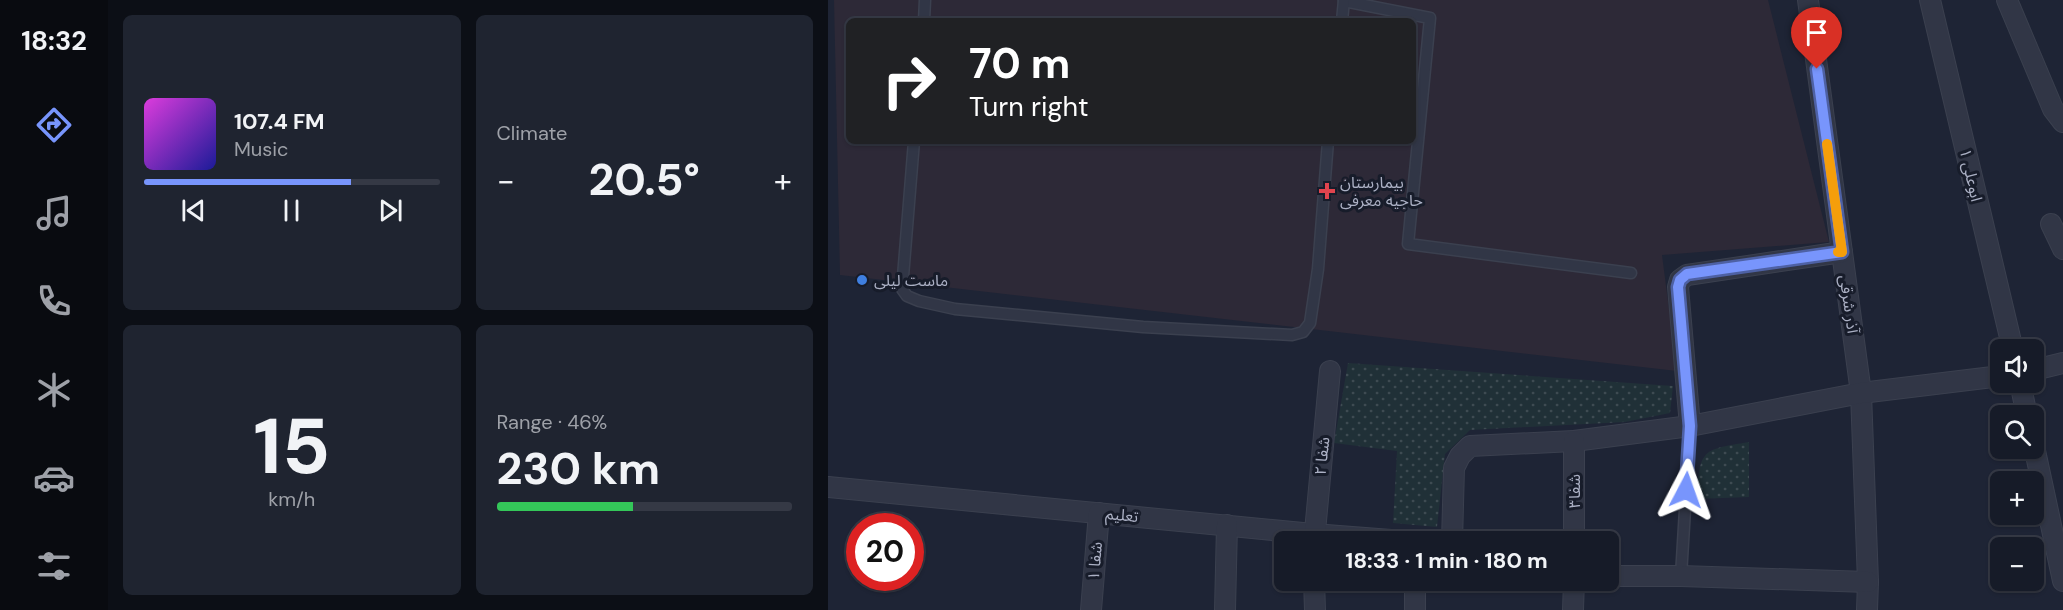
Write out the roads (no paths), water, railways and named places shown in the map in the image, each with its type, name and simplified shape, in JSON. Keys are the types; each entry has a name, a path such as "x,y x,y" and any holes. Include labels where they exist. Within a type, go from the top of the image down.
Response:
{"street":[{"name":"آذر شرقی","path":"1808,0 1861,393 1867,610"},
{"name":"ابوعلی ۱","path":"1930,0 2010,339"},
{"path":"2007,0 2060,111"},
{"path":"2051,224 2063,249"},
{"path":"1690,426 1678,287 1680,280 1687,274 1842,252"},
{"path":"2044,368 2063,363"},
{"name":"شفا ۲","path":"1314,531 1330,371"},
{"path":"1452,531 1454,468 1460,456 1470,446 1574,441 1690,426 1861,393 1990,377"},
{"name":"شفا۳","path":"1574,441 1574,531"},
{"path":"2037,459 2063,581"},
{"name":"تعلیم","path":"828,487 1227,525 1274,532"},
{"name":"شفا ۱","path":"1091,610 1099,513"},
{"path":"1225,610 1227,525"},
{"path":"1619,576 1868,582"},
{"path":"1314,591 1315,610"},
{"path":"1415,591 1415,610"},
{"path":"1573,610 1574,591"}],"lane":[{"path":"924,18 925,0"},
{"path":"1342,18 1344,0 1430,18 1408,244 1631,273"},
{"path":"914,144 902,289 906,296 955,309 1143,327 1292,335 1303,332 1310,323 1318,269 1328,144"},
{"path":"1681,576 1690,426"}],"place":[{"name":"بیمارستان حاجیه معرفی","path":"1327,191"},
{"name":"ماست لیلی","path":"862,280"}]}
